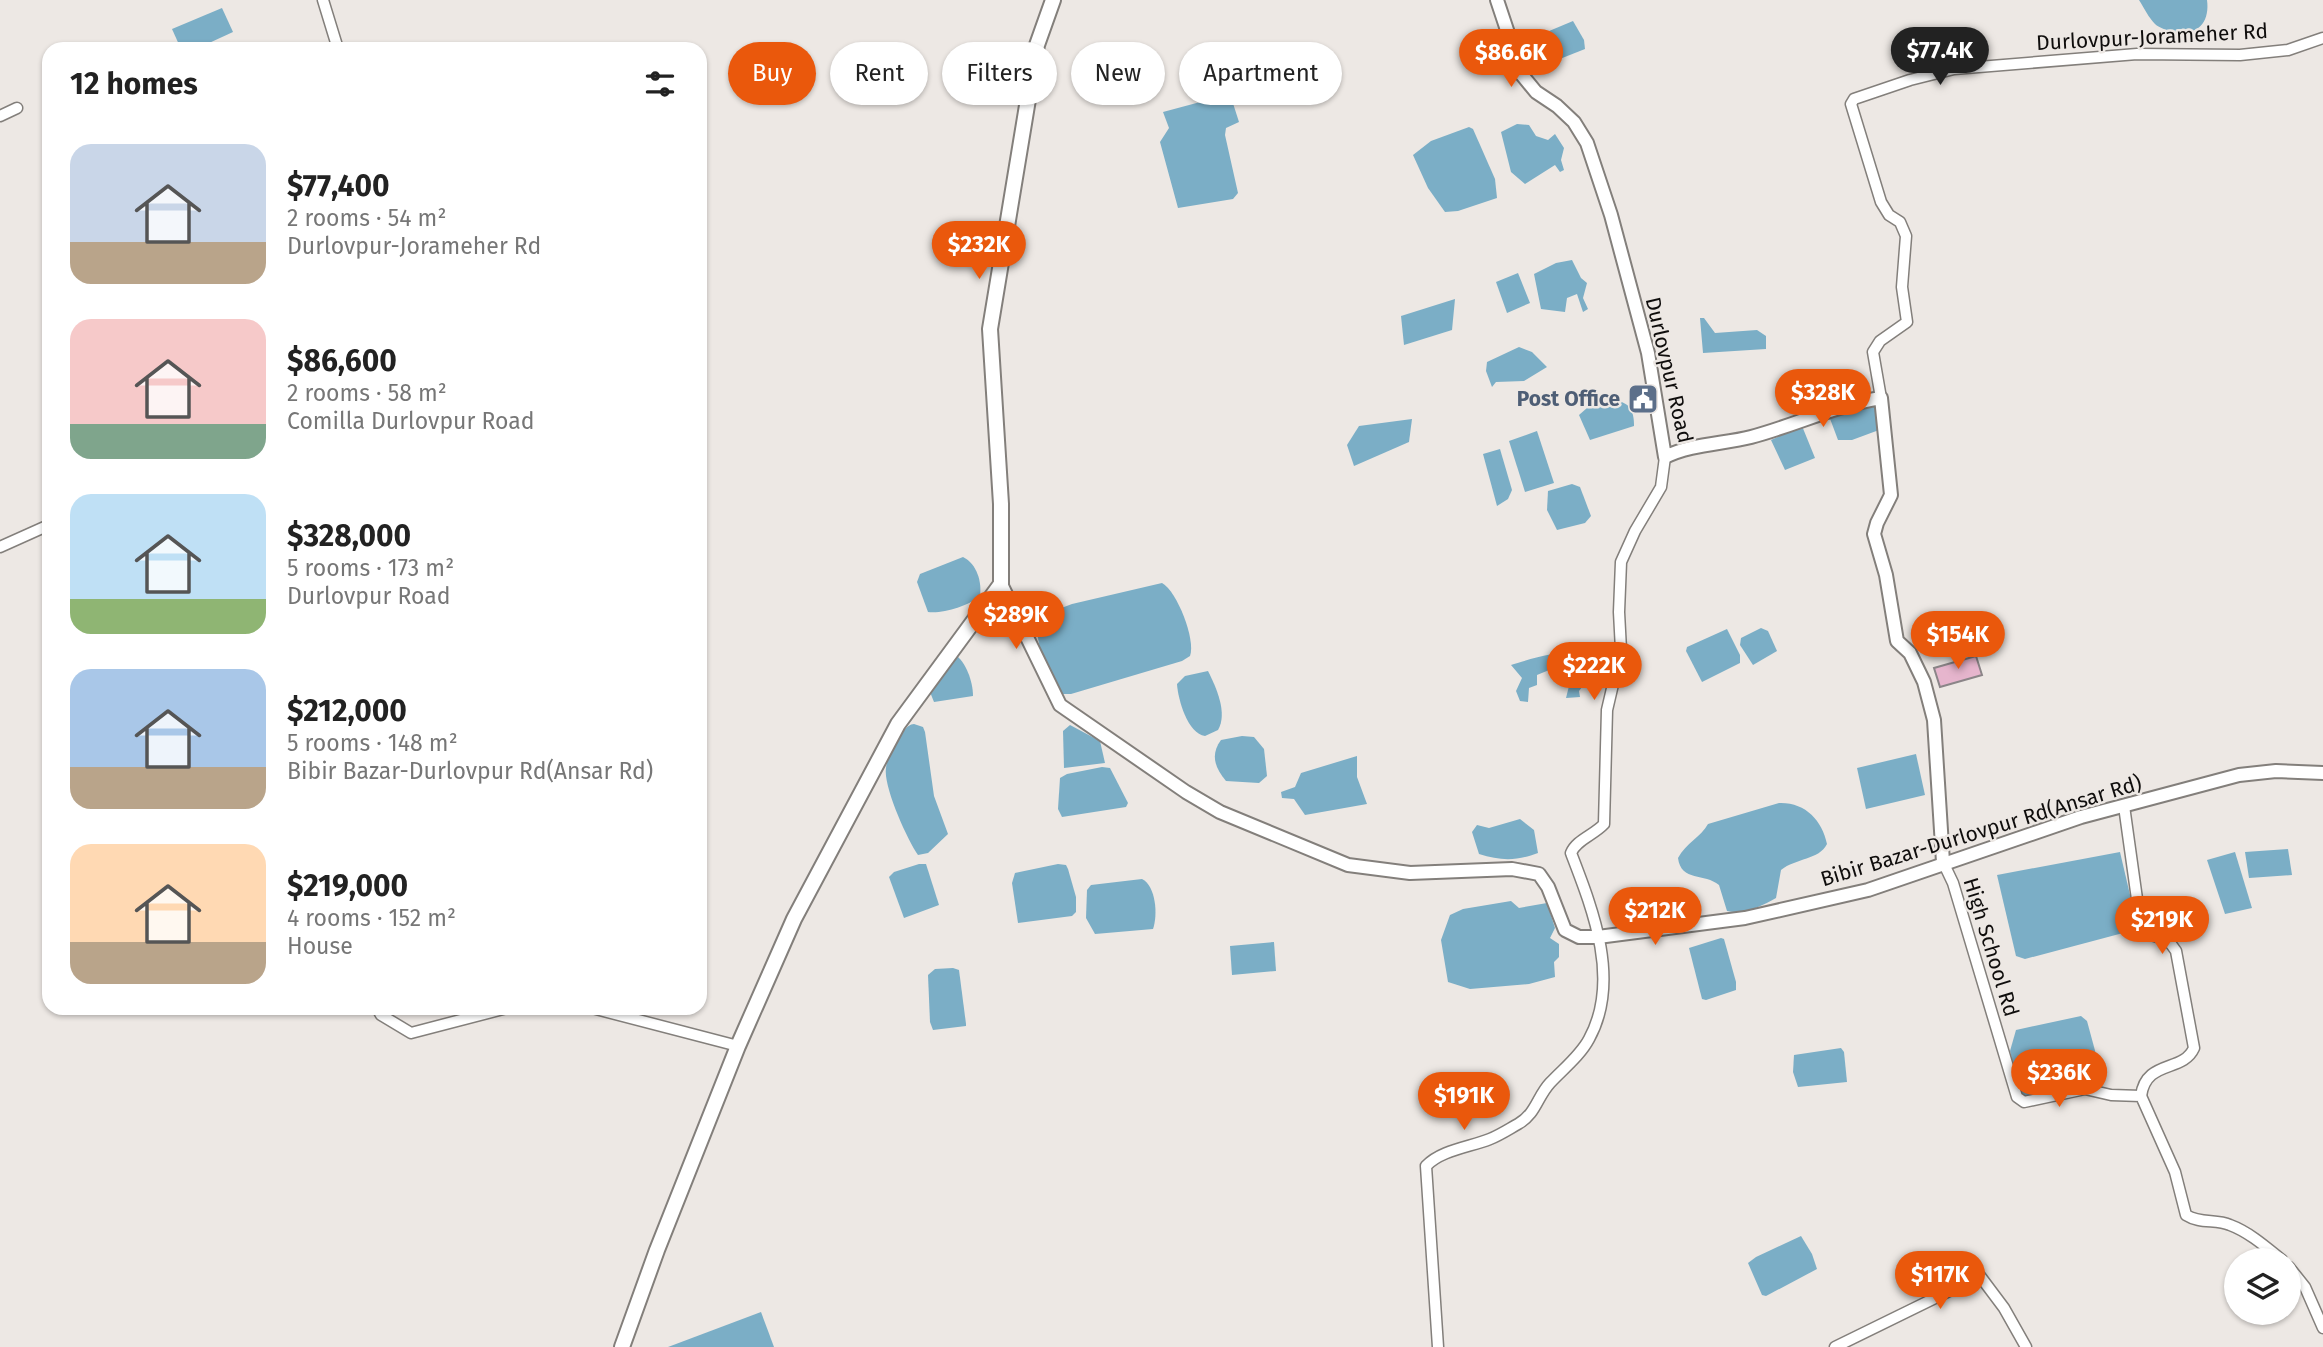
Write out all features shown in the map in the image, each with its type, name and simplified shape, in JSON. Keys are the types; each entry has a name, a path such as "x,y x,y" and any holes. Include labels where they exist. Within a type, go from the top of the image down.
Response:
{"main road":[{"path":"622,1347 657,1250 738,1046 794,919 898,724 1001,584 1001,505 990,330 1037,45 1053,0"}],"street":[{"path":"323,0 336,42"},
{"name":"Durlovpur Road","path":"1497,0 1522,75 1536,92 1573,121 1587,143 1611,215 1648,353 1665,457 1757,436 1797,423 1819,412 1881,398"},
{"name":"Durlovpur-Jorameher Rd","path":"1881,398 1873,352 1880,341 1907,322 1902,287 1906,236 1900,222 1889,215 1881,202 1851,104 1854,99 1910,80 1954,69 2137,54 2240,55 2288,50 2323,38"},
{"path":"0,116 17,108"},
{"path":"1881,398 1891,495 1874,534 1886,575 1897,641 1910,653 1924,682 1934,720 1943,862"},
{"path":"1438,1347 1425,1169 1435,1158 1492,1138 1522,1122 1534,1112 1547,1086 1578,1054 1592,1031 1602,993 1598,937 1571,853 1576,844 1597,832 1604,824 1607,710 1621,650 1621,562 1635,531 1661,487 1665,457"},
{"path":"0,547 42,528"},
{"name":"Bibir Bazar-Durlovpur Rd(Ansar Rd)","path":"1001,584 1060,705 1186,792 1220,812 1348,864 1410,873 1512,869 1539,874 1548,887 1565,930 1579,937 1598,937 1759,915 1868,890 1943,862 2005,844 2081,817 2239,775 2276,771 2323,773"},
{"path":"2124,806 2140,914 2151,935 2168,940 2176,951 2194,1048 2189,1056 2150,1074 2142,1087 2141,1096 2175,1172 2186,1215 2192,1219 2229,1224 2268,1248"},
{"name":"High School Rd","path":"1943,862 1953,883 2017,1097 2024,1102 2085,1088 2110,1095 2141,1096"},
{"path":"381,1015 411,1033 479,1015"},
{"path":"619,1015 738,1046"},
{"path":"1835,1347 1980,1276 2004,1308 2026,1347"},
{"path":"2301,1282 2323,1328"}],"water":[{"path":"2139,0 2207,0 2206,15 2201,26 2196,29 2183,33 2173,32 2155,24"},
{"path":"222,8 233,32 211,42 178,42 172,29"},
{"path":"1573,21 1584,40 1585,49 1532,70 1521,45 1523,42"},
{"path":"1189,105 1234,105 1239,122 1226,128 1225,135 1238,193 1233,199 1178,208 1160,142 1169,128 1163,112"},
{"path":"1517,124 1529,125 1536,136 1548,140 1555,134 1564,148 1561,160 1564,170 1560,172 1555,165 1525,184 1511,172 1501,132"},
{"path":"1469,127 1473,129 1495,179 1497,198 1458,211 1445,212 1428,188 1413,155 1431,141"},
{"path":"1572,260 1581,278 1587,283 1583,298 1588,309 1583,312 1577,294 1567,298 1565,312 1541,309 1534,274 1556,263"},
{"path":"1518,273 1530,303 1507,313 1496,282"},
{"path":"1455,299 1452,330 1404,345 1401,316"},
{"path":"1700,318 1704,318 1715,333 1757,330 1766,336 1766,349 1703,353"},
{"path":"1519,347 1532,352 1547,367 1524,381 1496,382 1492,387 1486,371 1487,362"},
{"path":"1617,401 1631,409 1634,426 1590,440 1579,415 1587,408"},
{"path":"1875,405 1881,425 1879,430 1852,440 1838,440 1829,416"},
{"path":"1412,419 1409,442 1354,466 1347,445 1359,426"},
{"path":"1802,426 1815,458 1785,470 1771,440"},
{"path":"1537,431 1554,483 1525,492 1509,441"},
{"path":"1500,449 1512,490 1508,499 1497,506 1483,454"},
{"path":"1572,484 1580,487 1591,516 1585,523 1557,530 1547,510 1548,491"},
{"path":"963,557 972,564 978,574 980,596 955,608 928,612 917,582 920,574"},
{"path":"1162,583 1174,596 1184,616 1190,639 1190,656 1182,661 1071,694 1062,694 1042,656 1038,635 1040,616 1072,604"},
{"path":"1761,628 1768,631 1777,651 1753,665 1740,645 1741,638"},
{"path":"1727,629 1740,655 1740,663 1702,682 1686,651 1687,647"},
{"path":"1607,644 1603,661 1579,691 1580,697 1566,698 1572,674 1555,673 1554,668 1537,675 1537,685 1529,688 1528,702 1520,701 1516,691 1522,678 1511,665 1566,652 1595,653"},
{"path":"954,654 968,672 973,696 934,702 930,692"},
{"path":"1208,671 1220,700 1222,716 1218,730 1205,736 1199,734 1189,723 1179,699 1177,684 1185,676"},
{"path":"914,724 923,727 925,732 934,796 948,834 928,853 918,855 897,812 886,776 891,752 906,729"},
{"path":"1070,725 1100,741 1105,763 1064,768 1063,731"},
{"path":"1254,737 1264,749 1267,776 1259,783 1226,781 1217,766 1215,756 1221,740"},
{"path":"1916,754 1925,795 1866,809 1857,768"},
{"path":"1357,756 1357,777 1367,804 1305,815 1294,799 1282,798 1281,792 1295,787 1301,773"},
{"path":"1102,767 1110,768 1128,803 1126,807 1062,817 1058,809 1060,778"},
{"path":"1779,803 1797,806 1811,814 1821,827 1827,844 1819,853 1781,870 1776,898 1746,911 1727,911 1719,885 1684,871 1678,858 1708,824"},
{"path":"1520,819 1534,830 1538,853 1509,859 1479,854 1472,832 1477,825 1489,828"},
{"path":"2288,849 2292,875 2249,878 2245,852"},
{"path":"2120,852 2138,929 2025,959 2016,956 1997,875"},
{"path":"2235,852 2252,908 2225,914 2207,860"},
{"path":"926,864 939,905 904,918 889,877 894,872"},
{"path":"1058,864 1066,865 1068,869 1076,897 1076,912 1072,916 1018,923 1012,883 1015,873"},
{"path":"1142,879 1150,888 1155,901 1153,929 1095,934 1086,918 1087,890 1091,885"},
{"path":"1511,901 1519,908 1547,903 1555,928 1550,938 1559,944 1559,957 1554,962 1555,977 1529,984 1470,989 1448,982 1441,940 1450,915 1463,909"},
{"path":"1724,939 1736,990 1702,999 1689,948"},
{"path":"1274,942 1276,971 1232,975 1230,946"},
{"path":"935,969 959,970 966,1026 933,1030 930,1022 928,975"},
{"path":"2081,1016 2087,1021 2100,1069 2098,1077 2024,1097 2020,1092 2010,1051 2016,1030"},
{"path":"1841,1048 1844,1052 1847,1082 1798,1087 1793,1072 1794,1055"},
{"path":"1801,1236 1817,1269 1766,1296 1762,1295 1748,1263"},
{"path":"761,1312 774,1347 668,1347"}],"building":[{"path":"1976,656 1982,675 1940,687 1934,668"}],"place":[{"name":"Post Office","path":"1643,399"}]}
